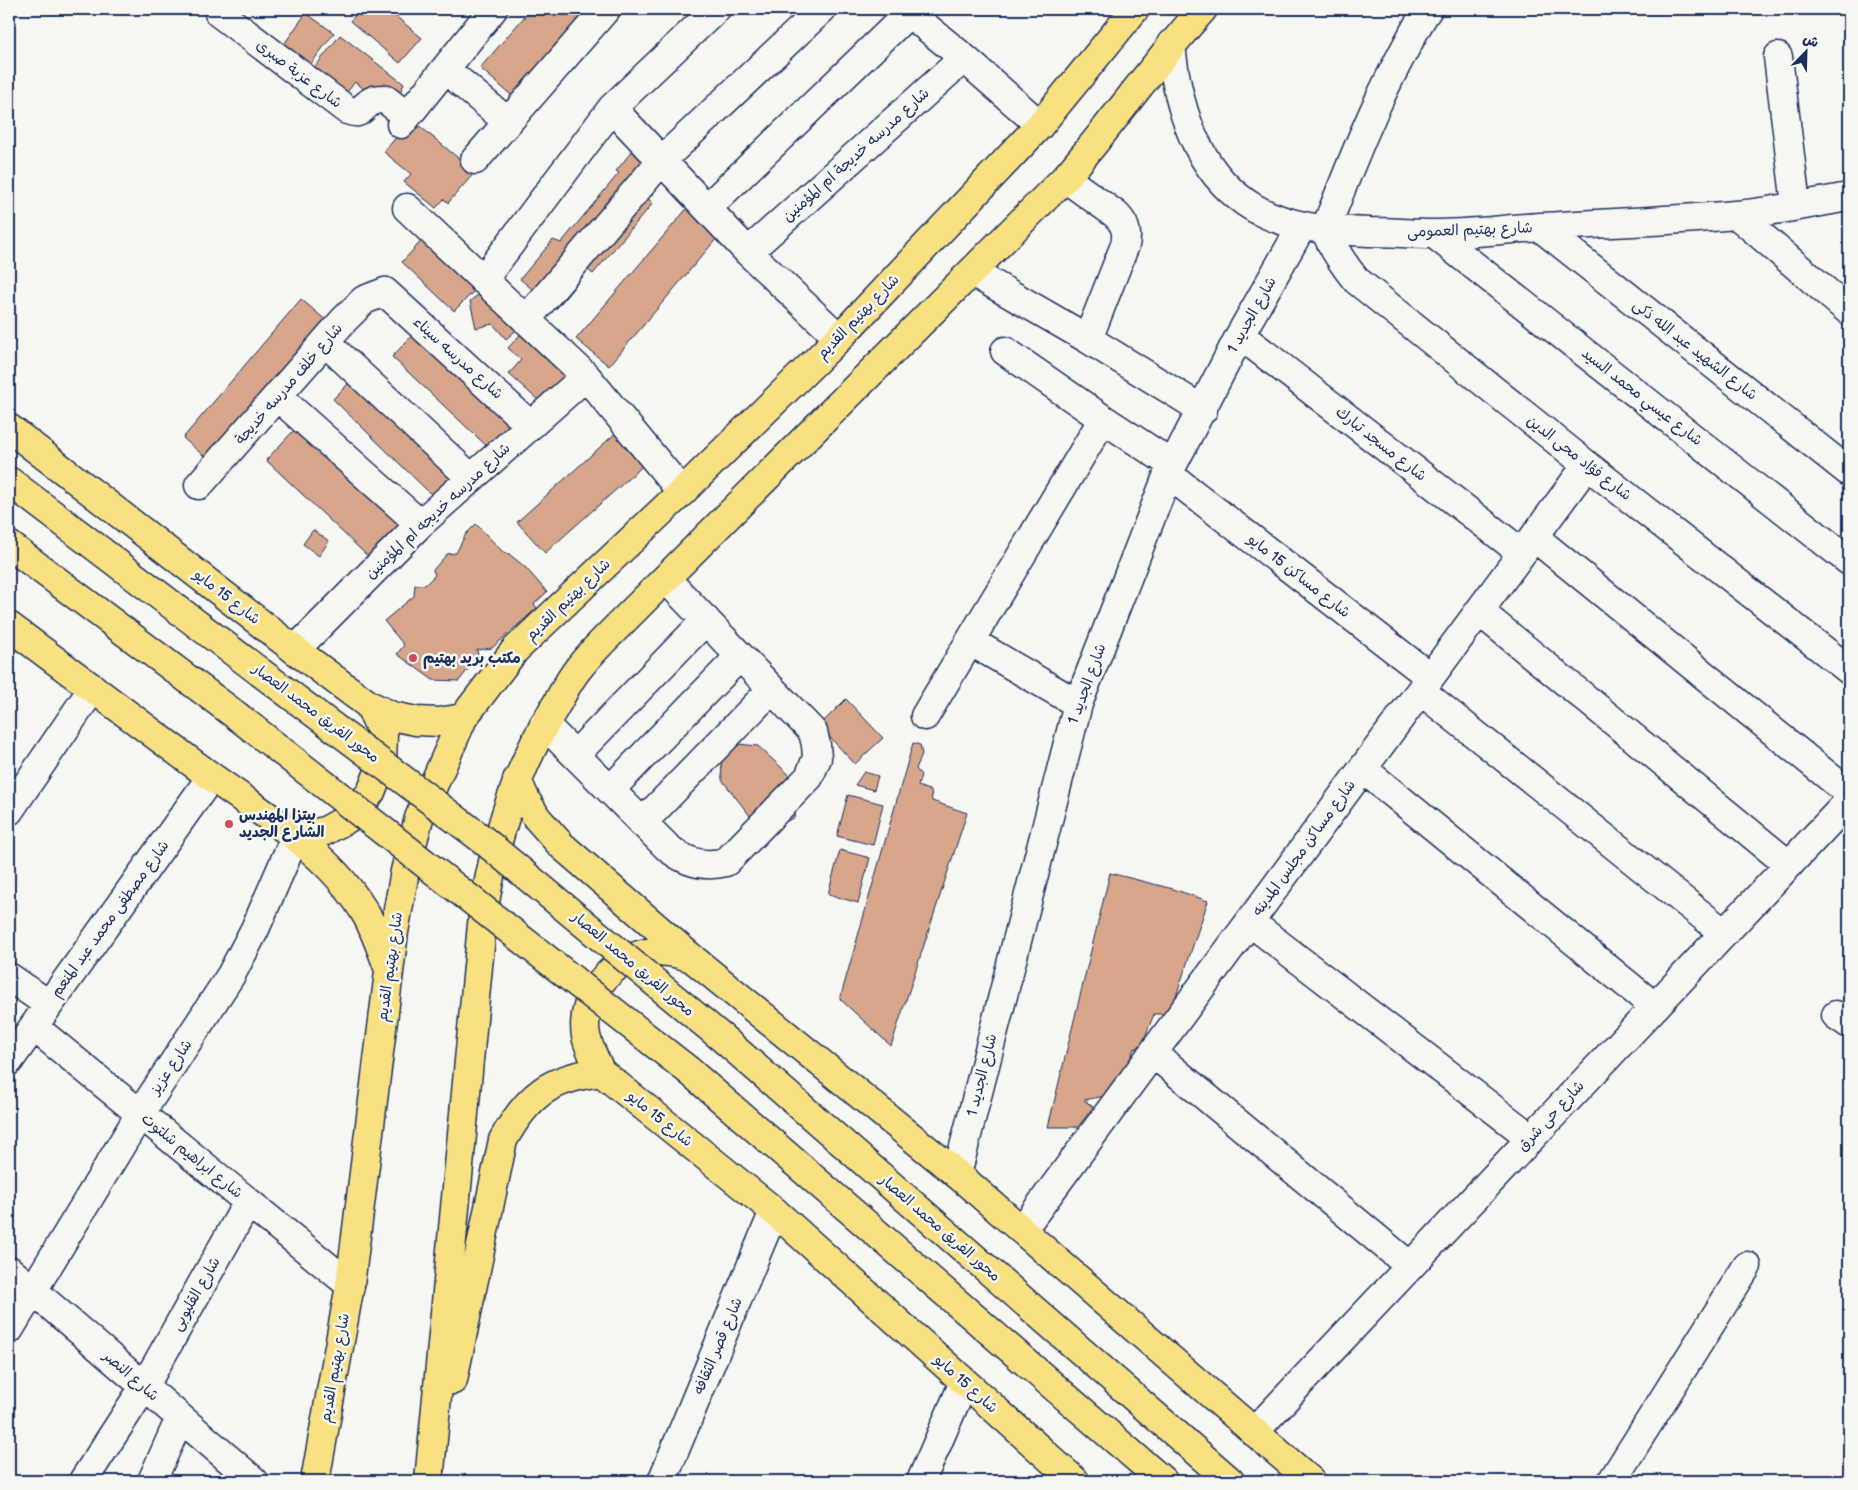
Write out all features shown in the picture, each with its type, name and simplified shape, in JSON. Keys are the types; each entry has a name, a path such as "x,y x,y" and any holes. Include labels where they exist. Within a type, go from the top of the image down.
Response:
{"main road":[{"name":"شارع بهتيم القديم","path":"315,1481 350,1285 389,972 405,871 419,818 463,718 516,650 682,492 839,338 1040,125 1135,9"},
{"path":"430,1481 483,914 492,859 502,824 518,780 544,724 577,670 622,622 1065,178 1087,153 1171,44 1203,9"},
{"name":"شارع 15 مايو","path":"9,428 295,650 369,705 392,716 416,721 440,722 463,718"},
{"name":"محور الفريق محمد العصار","path":"9,481 482,839 721,1037 1230,1481"},
{"path":"9,545 237,716 688,1070 1163,1481"},
{"path":"9,626 211,777 295,837 335,874 368,918 380,944 389,972"},
{"path":"295,837 325,831 352,816 371,792 382,764 383,734 369,705"},
{"path":"518,780 526,800 537,818 561,845 693,959 957,1174 1311,1481"},
{"path":"430,1481 458,1359 503,1140 515,1118 532,1099 553,1084 576,1075 601,1072 591,1054 586,1035 588,1009 592,996 602,979 617,966 634,956 654,952 674,952 693,959"},
{"name":"شارع 15 مايو","path":"601,1072 774,1211 1075,1481"}],"street":[{"path":"493,9 445,69 508,122"},
{"path":"475,160 606,9"},
{"path":"483,280 612,108 716,9"},
{"path":"526,320 661,161 822,9"},
{"name":"شارع الجديد 1","path":"957,1174 1078,704 1171,470 1240,335 1313,228 1367,126 1420,19 1428,9"},
{"path":"707,208 907,11 1040,125"},
{"name":"شارع عزبة صبرى","path":"219,13 347,110 355,113 360,112 370,101 385,99 404,120 445,69"},
{"name":"شارع بهتيم العمومى","path":"1171,44 1179,99 1200,151 1215,174 1233,193 1254,208 1277,219 1313,228 1434,234 1737,215 1849,197"},
{"path":"1778,57 1796,205"},
{"name":"شارع مدرسه خديجة ام المؤمنين","path":"748,252 964,58"},
{"path":"612,108 748,252 839,338"},
{"path":"1065,178 1122,220 1127,237 1088,339"},
{"path":"407,208 586,376 682,492"},
{"path":"1737,215 1849,311"},
{"name":"شارع الشهيد عبد الله ذكى","path":"1540,227 1849,472"},
{"name":"شارع فؤاد محى الدين","path":"1313,228 1356,280 1587,465 1849,670"},
{"name":"شارع عيسي محمد السيد","path":"1434,234 1849,561"},
{"path":"972,272 1088,339 1203,410"},
{"name":"شارع خلف مدرسه خديجة","path":"199,485 364,300 385,292"},
{"name":"شارع مدرسه سيناء","path":"385,292 530,425"},
{"name":"شارع مسجد تبارك","path":"1240,335 1528,545 1849,793"},
{"path":"325,342 471,478"},
{"name":"شارع مساكن 15 مايو","path":"1004,351 1103,419 1171,470 1724,934"},
{"name":"شارع مدرسه خديجه ام المؤمنين","path":"295,650 420,524 586,376"},
{"path":"278,396 420,524"},
{"path":"925,716 1103,419"},
{"name":"شارع مساكن مجلس المدينه","path":"1022,1230 1587,465"},
{"path":"544,724 679,857 693,863 708,865 726,862 809,777 817,758 813,732 666,579"},
{"path":"1479,611 1789,865"},
{"path":"575,756 706,620"},
{"path":"970,641 1078,704"},
{"path":"610,790 740,656"},
{"path":"9,811 93,688"},
{"path":"642,822 772,689"},
{"path":"1362,769 1655,1007"},
{"name":"شارع مصطفى محمد عبد المنعم","path":"9,1062 48,1004 211,777"},
{"name":"شارع حى شرق","path":"1254,1432 1849,801"},
{"name":"شارع عزيز","path":"9,1330 140,1114 231,975 255,929 295,837"},
{"path":"1250,922 1531,1138"},
{"path":"9,977 48,1004"},
{"name":"شارع ابراهيم شلتوت","path":"34,1027 350,1285"},
{"path":"1153,1053 1410,1266"},
{"name":"شارع القليوبى","path":"84,1481 144,1387 248,1202"},
{"name":"شارع قصر الثقافه","path":"662,1481 774,1211"},
{"path":"1612,1481 1748,1266"},
{"name":"شارع النصر","path":"9,1270 254,1481"},
{"path":"922,1481 964,1382"},
{"path":"152,1481 180,1418"}],"building":[{"path":"361,9 387,9 422,38 400,63 350,21"},
{"path":"531,9 598,9 519,102 480,68"},
{"path":"306,13 334,33 307,69 280,50"},
{"path":"340,35 404,84 398,98 372,95 355,82 340,101 308,76"},
{"path":"411,119 475,172 448,203 444,199 436,208 404,182 411,174 384,152"},
{"path":"646,134 647,198 653,203 593,274 588,270 556,309 520,279 553,240 561,243 619,173 616,171"},
{"path":"690,205 722,232 609,366 576,339"},
{"path":"425,237 478,287 454,311 402,262"},
{"path":"487,288 520,327 506,339 493,324 476,328 470,301"},
{"path":"301,299 329,323 211,462 183,438"},
{"path":"528,326 573,368 540,402 509,374 521,360 508,348"},
{"path":"417,330 520,424 492,451 392,357"},
{"path":"357,375 461,477 438,501 333,399"},
{"path":"628,422 656,454 545,553 517,522"},
{"path":"298,426 408,531 376,564 266,460"},
{"path":"476,524 503,552 509,554 525,567 547,592 534,604 537,608 492,648 477,650 478,656 459,681 433,680 397,654 404,645 384,621 414,596 415,585 425,585 435,575 433,570 447,554 456,553 466,534"},
{"path":"313,530 329,541 319,556 303,544"},
{"path":"846,699 883,738 855,764 819,726"},
{"path":"913,743 920,745 922,754 916,769 921,775 918,786 931,791 932,801 967,813 891,1046 840,999"},
{"path":"738,744 758,746 797,782 801,797 794,818 777,825 751,817 722,780 721,757"},
{"path":"864,772 878,776 874,790 855,785"},
{"path":"848,795 883,804 873,845 837,836"},
{"path":"840,850 870,858 858,903 828,894"},
{"path":"1110,873 1173,889 1208,901 1170,1014 1154,1014 1141,1047 1134,1049 1116,1094 1084,1100 1093,1107 1078,1127 1048,1127"}],"place":[{"name":"مكتب بريد بهتيم","path":"413,658"},
{"name":"بيتزا المهندس الشارع الجديد","path":"229,824"}]}
